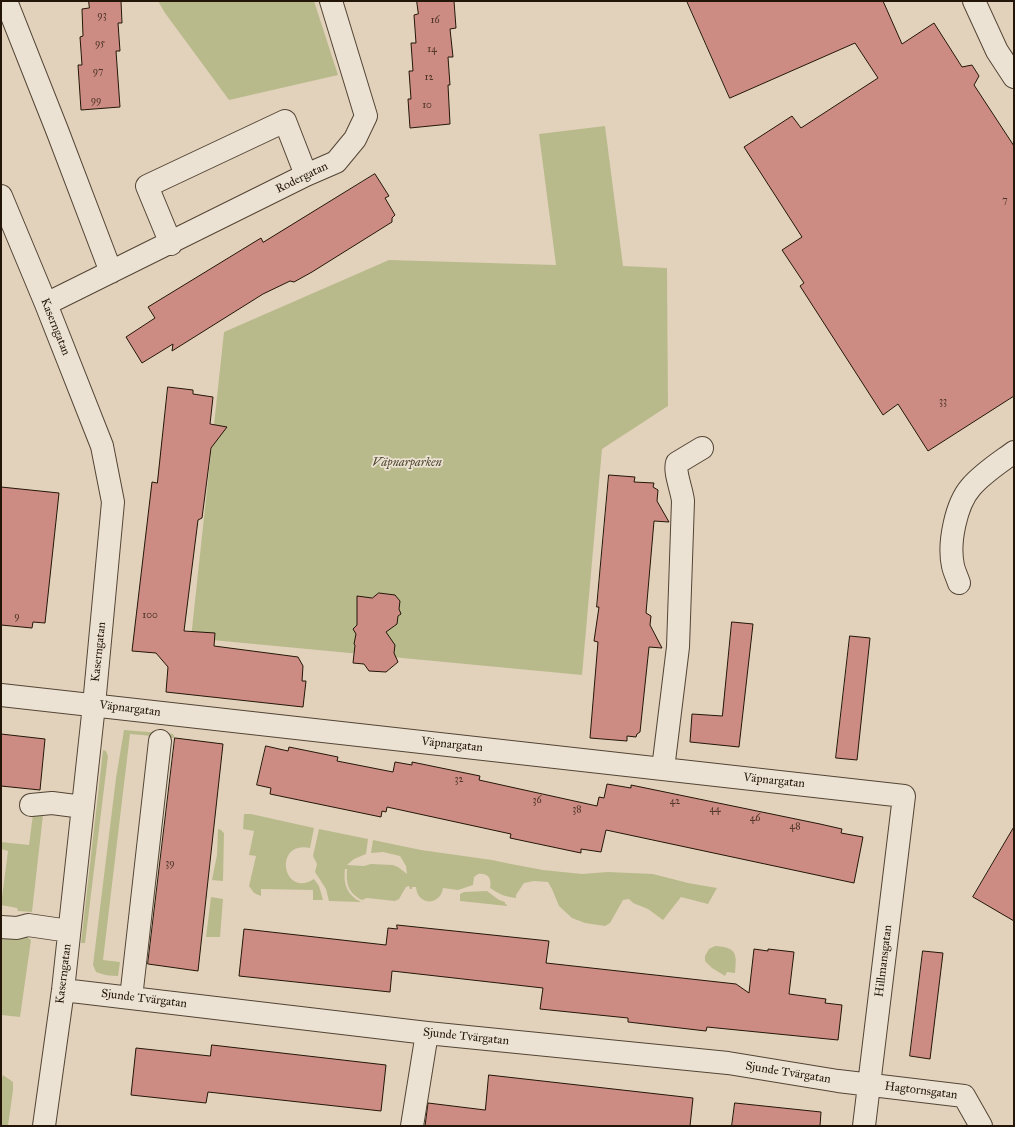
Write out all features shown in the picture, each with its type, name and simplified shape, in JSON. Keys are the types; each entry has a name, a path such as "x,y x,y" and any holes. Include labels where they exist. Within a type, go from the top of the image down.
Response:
{"street":[{"path":"6,1 111,272"},
{"name":"Rodergatan","path":"46,304 336,162 355,139 366,116 331,1"},
{"path":"974,1 997,51 1014,77"},
{"path":"171,244 148,186 285,121 306,176"},
{"name":"Kaserngatan","path":"1,196 46,304 102,446 113,502 94,705 63,990 44,1126"},
{"path":"663,769 678,647 681,582 683,501 676,465 702,448"},
{"path":"959,583 953,565 952,547 958,509 970,487 1014,452"},
{"name":"Väpnargatan","path":"1,695 904,796"},
{"path":"131,998 160,741"},
{"name":"Hillmansgatan","path":"864,1126 904,796"},
{"path":"31,805 52,804 83,807"},
{"path":"1,916 21,918 28,925"},
{"path":"1,926 17,928 28,925 69,931"},
{"name":"Sjunde Tvärgatan","path":"63,990 427,1033 728,1063 838,1081 869,1084"},
{"path":"412,1126 427,1033"},
{"name":"Hagtornsgatan","path":"869,1084 964,1096 981,1126"}],"green space":[{"path":"158,1 314,1 338,75 229,100 165,13"},
{"name":"Väpnarparken","path":"605,126 623,266 667,268 668,406 602,449 582,675 191,638 224,332 389,260 556,265 539,134"},
{"path":"124,730 173,734 175,738 130,734 103,960 120,962 118,976 115,976 104,975 96,972 93,965 116,778"},
{"path":"103,750 106,751 108,756 85,943 81,943"},
{"path":"33,814 43,815 32,912 18,911 17,908 1,905 8,851 1,849 1,842 29,845"},
{"path":"244,814 251,814 314,828 310,848 298,848 291,852 287,860 286,868 289,876 295,881 303,883 314,879 319,886 323,900 313,900 313,890 261,889 261,896 254,893 249,886 256,856 249,855 254,831 243,829"},
{"path":"218,829 224,833 223,881 212,880 217,855"},
{"path":"319,829 368,839 366,854 354,859 347,865 393,865 407,874 406,866 400,856 383,852 371,853 373,840 421,850 492,860 543,870 582,874 608,872 653,874 688,883 717,888 708,904 681,897 663,920 648,909 633,903 629,899 623,900 610,923 605,926 585,923 572,918 559,906 548,882 534,881 524,883 516,895 516,898 512,898 502,895 490,888 490,879 484,874 478,874 474,877 473,885 458,890 443,888 438,898 433,901 424,900 417,893 416,887 412,887 412,889 410,889 409,886 406,887 399,899 395,901 367,898 362,900 349,888 347,869 345,869 345,884 352,896 361,902 329,901 326,889 315,872 317,864 313,856"},
{"path":"487,891 499,900 505,902 507,906 460,901 460,894 464,892"},
{"path":"211,897 223,899 220,937 206,937"},
{"path":"16,935 27,937 31,940 20,1017 1,1015 1,938"},
{"path":"715,946 732,950 736,961 735,973 727,972 725,976 712,968 705,961 705,956 709,949"},
{"path":"3,1075 13,1082 8,1126 1,1126 1,1082"}],"building":[{"path":"89,1 121,1 122,23 118,23 120,51 116,51 120,107 81,110 78,65 82,65 80,37 83,36 82,9 89,8"},
{"path":"417,1 454,1 456,28 450,29 453,57 448,57 450,124 410,128 408,99 411,99 409,71 413,71 411,43 416,43 414,15 418,14"},
{"path":"687,1 883,1 902,44 934,23 962,67 972,65 979,76 974,85 1014,146 1014,396 928,451 898,404 883,415 800,286 804,283 782,250 802,237 744,147 792,116 801,128 878,78 855,43 730,98"},
{"path":"375,174 389,196 385,198 395,215 392,218 392,222 312,272 294,282 290,281 263,294 172,351 173,344 142,363 126,337 155,318 148,307 261,238 263,242"},
{"path":"168,387 193,390 193,394 213,397 210,424 227,427 211,448 202,518 198,520 184,631 215,633 214,646 298,657 303,666 302,681 306,681 303,707 166,692 168,667 156,653 132,651 152,482 157,483"},
{"path":"609,475 635,477 634,482 654,483 653,487 658,490 657,501 669,522 654,521 646,613 651,616 650,625 662,648 649,647 640,732 636,737 627,736 627,741 590,738 598,642 594,641 599,607 597,607"},
{"path":"1,487 59,493 45,623 33,622 32,628 1,625"},
{"path":"379,593 395,595 400,601 399,609 401,614 398,616 397,624 386,632 395,645 394,653 398,662 386,672 369,671 364,664 353,663 356,634 353,629 357,625 357,596 372,598"},
{"path":"732,622 753,624 739,747 690,742 692,714 722,716"},
{"path":"850,636 870,638 857,760 836,758"},
{"path":"1,734 45,739 40,790 1,786"},
{"path":"175,738 223,744 198,971 148,964"},
{"path":"266,746 288,751 289,747 338,757 337,761 393,772 395,762 412,765 412,762 480,776 479,780 597,806 599,797 604,798 607,784 631,788 631,785 820,824 842,829 841,833 863,837 854,883 606,830 601,852 581,849 581,853 510,838 511,834 387,807 386,812 382,811 381,817 270,794 271,788 257,785"},
{"path":"1014,827 1014,921 973,897"},
{"path":"397,925 549,941 546,963 736,984 749,993 754,949 794,952 789,994 826,999 825,1003 842,1005 838,1040 707,1027 706,1031 628,1022 628,1018 540,1009 543,988 392,971 390,992 239,976 244,929 386,945 388,928 397,929"},
{"path":"923,951 943,953 930,1059 910,1056"},
{"path":"212,1045 386,1065 381,1111 208,1092 206,1103 131,1095 136,1048 210,1056"},
{"path":"489,1075 693,1098 690,1126 425,1126 428,1103 485,1110"},
{"path":"735,1103 821,1112 820,1126 732,1126"}]}
